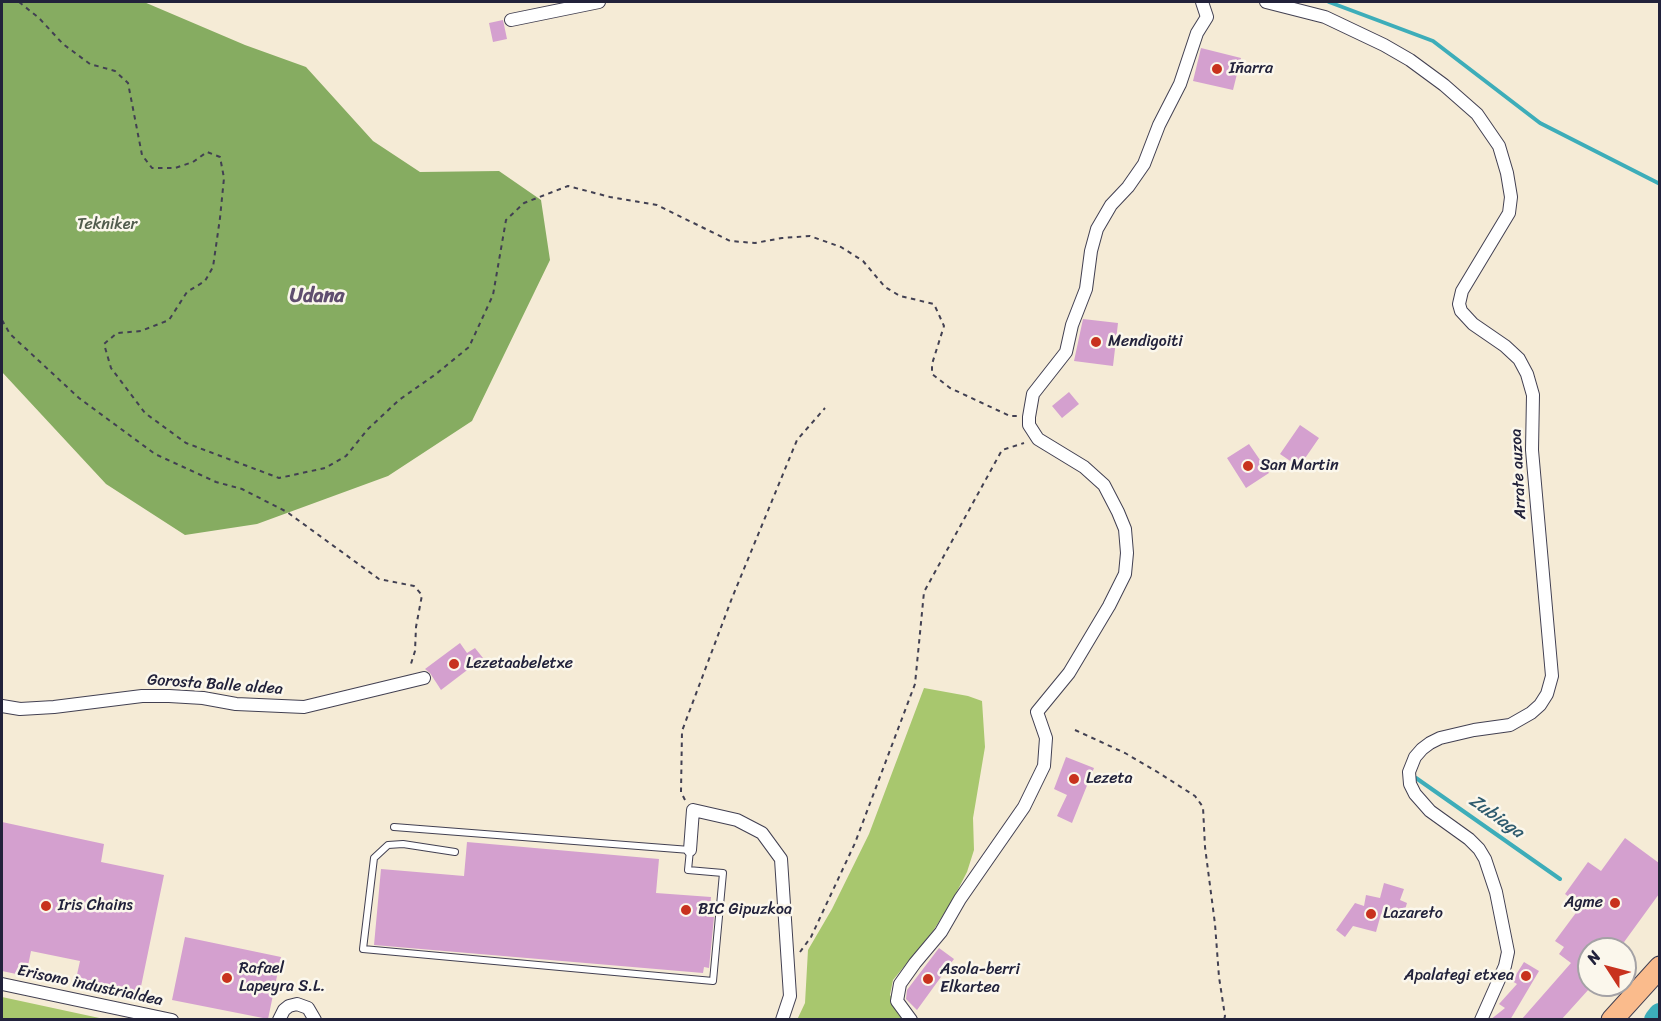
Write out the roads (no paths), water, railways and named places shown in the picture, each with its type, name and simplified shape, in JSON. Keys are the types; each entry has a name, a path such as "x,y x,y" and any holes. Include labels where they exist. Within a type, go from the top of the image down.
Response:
{"highway":[{"path":"1612,1020 1659,967"}],"street":[{"path":"511,21 599,2"},
{"path":"911,1020 897,1001 900,984 941,932 960,899 1024,807 1044,766 1046,738 1037,712 1069,673 1109,606 1125,574 1125,529 1104,485 1084,467 1038,439 1029,425 1029,417 1033,394 1066,352 1072,325 1086,289 1091,251 1097,229 1111,206 1144,164 1159,125 1180,84 1194,41 1207,17 1202,2"},
{"name":"Arrate auzoa","path":"1266,2 1325,17 1410,60 1444,85 1477,114 1499,146 1507,173 1511,197 1509,213 1462,291 1459,304 1461,311 1473,324 1505,346 1519,359 1527,374 1533,395 1532,450 1552,676 1547,694 1540,705 1519,721 1510,725 1474,730 1430,743 1415,757 1409,772 1410,784 1415,795 1430,812 1469,839 1479,849 1485,859 1496,892 1508,952 1505,966 1481,1020"},
{"name":"Gorosta Balle aldea","path":"2,706 20,709 54,707 142,696 169,696 203,698 236,704 304,707 424,678"},
{"path":"690,850 693,810 737,820 762,833 781,859 790,996 782,1020"},
{"name":"Erisono industrialdea","path":"2,984 172,1020"},
{"path":"279,1020 284,1010 297,1004 308,1008 315,1020"}],"lane":[{"path":"394,827 690,850 688,870 723,873 713,981 363,949 374,858 387,845 403,844 455,852"}],"waterway":[{"path":"1329,2 1433,41 1540,123 1660,184"},
{"name":"Zubiaga","path":"1416,778 1560,879"},
{"path":"1656,1020 1660,1015"}],"place":[{"name":"Iñarra","path":"1217,69"},
{"name":"Mendigoiti","path":"1096,342"},
{"name":"San Martin","path":"1248,466"},
{"name":"Lezetaabeletxe","path":"454,664"},
{"name":"Lezeta","path":"1074,779"},
{"name":"Agme","path":"1615,903"},
{"name":"Iris Chains","path":"46,906"},
{"name":"BIC Gipuzkoa","path":"686,910"},
{"name":"Lazareto","path":"1371,914"},
{"name":"Apalategi etxea","path":"1526,976"},
{"name":"Rafael Lapeyra S.L.","path":"227,978"},
{"name":"Asola-berri Elkartea","path":"928,979"}],"district":[{"name":"Udana","path":"317,297"}],"park label":[{"name":"Tekniker","path":"107,225"}]}
